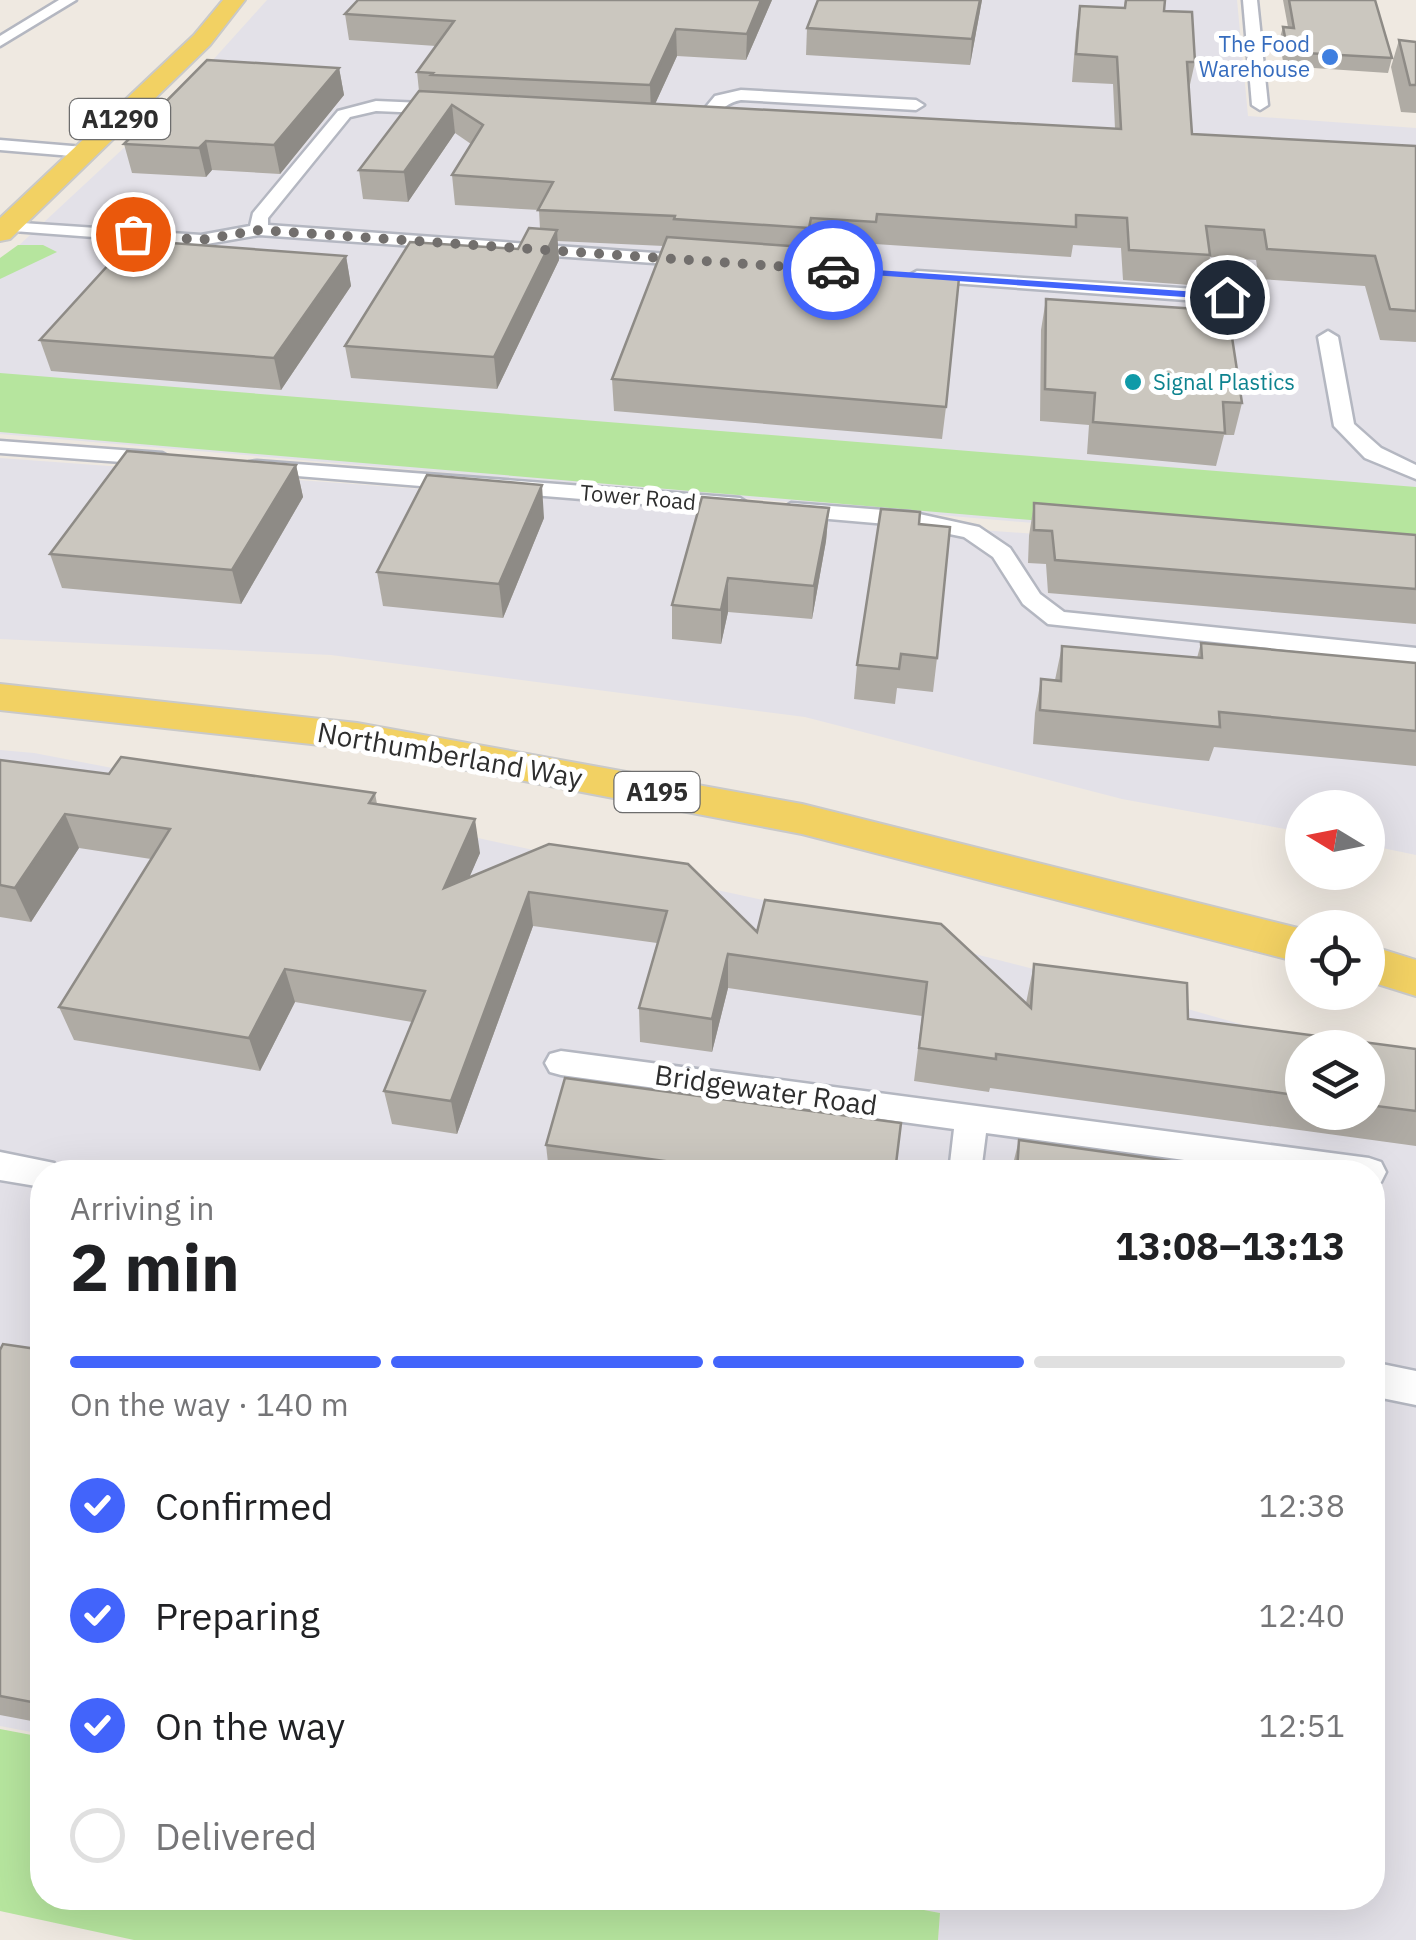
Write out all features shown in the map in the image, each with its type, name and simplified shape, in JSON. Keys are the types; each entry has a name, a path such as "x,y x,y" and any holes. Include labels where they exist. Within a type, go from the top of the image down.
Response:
{"main road":[{"name":"A1290","path":"4,230 202,40 234,0"},
{"name":"Northumberland Way","path":"0,696 357,736 783,815 1285,942"}],"street":[{"path":"0,42 69,0"},
{"path":"1250,0 1260,106"},
{"path":"671,123 704,120 713,115 720,99 741,95 916,106"},
{"path":"259,230 259,217 344,114 376,106 460,110"},
{"path":"0,145 84,152"},
{"path":"4,230 201,240 259,230 712,262"},
{"path":"904,275 1227,297"},
{"path":"1328,337 1344,426 1373,453 1416,474"},
{"path":"0,447 193,462"},
{"name":"Tower Road","path":"230,464 910,519 971,532 1002,554 1031,598 1058,619 1416,656"},
{"name":"Bridgewater Road","path":"560,1063 1279,1160"},
{"path":"967,1160 972,1117"},
{"path":"0,1166 30,1170"},
{"path":"1385,1382 1416,1388"}],"shaded area":[{"path":"267,0 1237,0 1248,116 1416,128 1416,556 0,434 0,263 184,92"},
{"path":"0,458 1416,562 1416,855 1385,849 1385,790 1285,790 1285,829 1122,799 805,717 331,655 0,639"},
{"path":"0,750 34,753 478,838 767,901 1285,1037 1285,1130 1385,1130 1385,1099 1416,1075 1416,1940 938,1940 940,1913 925,1910 1385,1910 1385,1160 30,1160 30,1732 0,1726"}],"green space":[{"path":"18,245 43,245 57,252 0,279 0,258"},
{"path":"0,373 1416,487 1416,553 0,432"},
{"path":"0,1729 30,1735 30,1910 940,1913 938,1940 134,1940 0,1911"}],"building":[{"path":"358,0 761,0 747,34 676,29 650,85 417,72 454,21 345,14"},
{"path":"818,0 980,0 972,39 807,28"},
{"path":"1126,0 1165,0 1164,11 1192,12 1195,62 1187,62 1192,134 1416,146 1416,311 1390,309 1375,256 1267,249 1264,230 1206,226 1210,255 1129,250 1127,218 1076,215 1076,227 877,214 876,222 811,218 809,228 674,219 675,216 538,210 553,182 452,175 483,125 452,105 404,172 359,170 419,91 1121,129 1117,57 1076,54 1080,6 1125,8"},
{"path":"1289,0 1375,0 1392,58 1288,52 1283,27 1294,28"},
{"path":"1399,40 1416,42 1416,85 1410,85"},
{"path":"207,60 339,68 274,145 206,141 199,148 124,144"},
{"path":"529,228 557,230 494,357 345,346 410,242 518,249"},
{"path":"667,237 804,247 798,267 959,278 946,407 612,379"},
{"path":"131,240 346,256 274,358 40,340"},
{"name":"Signal Plastics","path":"1046,299 1228,311 1242,403 1223,402 1225,433 1093,422 1095,393 1045,389"},
{"path":"127,451 296,465 232,570 50,554"},
{"path":"427,475 542,485 499,584 377,572"},
{"path":"702,497 829,508 814,586 728,578 721,610 672,605"},
{"path":"1034,503 1416,535 1416,589 1055,560 1052,531 1034,530"},
{"path":"881,509 920,512 919,524 950,527 937,658 901,654 899,669 857,665"},
{"path":"1201,643 1416,663 1416,731 1219,712 1220,727 1040,710 1041,679 1061,681 1062,646 1202,658"},
{"path":"121,757 375,793 369,803 475,819 444,888 549,844 688,864 757,932 765,900 941,924 1031,1008 1034,964 1187,983 1188,1019 1285,1032 1285,1094 996,1054 996,1059 919,1048 927,982 728,954 712,1019 639,1008 667,911 529,892 451,1101 384,1091 425,991 285,969 249,1038 59,1007 170,829 65,814 15,888 0,885 0,760 109,774"},
{"path":"1385,1045 1416,1049 1416,1111 1385,1107"},
{"path":"565,1078 901,1123 896,1160 657,1160 546,1145"},
{"path":"1019,1140 1162,1160 1018,1160"},
{"path":"3,1344 30,1348 30,1702 0,1696"}],"way so far":[{"path":"133,234 201,240 259,230 833,270"}],"place":[{"name":"The Food Warehouse","path":"1330,57"},
{"name":"Signal Plastics","path":"1133,382"}],"route":[{"path":"833,270 1227,297"}]}
